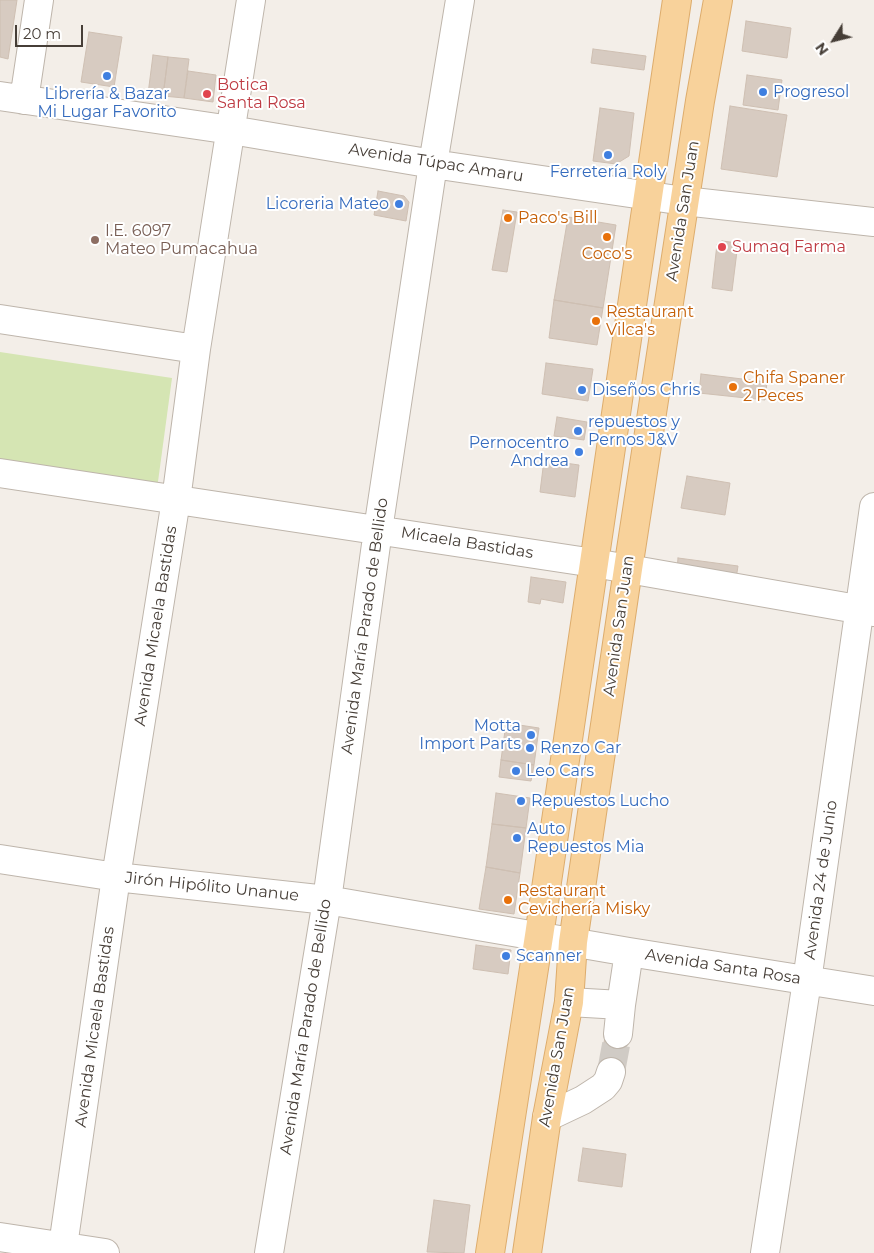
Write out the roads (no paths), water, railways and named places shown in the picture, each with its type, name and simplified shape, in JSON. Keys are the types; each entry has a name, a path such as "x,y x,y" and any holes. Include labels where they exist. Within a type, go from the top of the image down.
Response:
{"main road":[{"name":"Avenida San Juan","path":"490,1253 678,0"},
{"name":"Avenida San Juan","path":"527,1253 546,1117 569,1002 572,942 684,201 718,0"}],"street":[{"path":"12,98 39,0"},
{"name":"Avenida Micaela Bastidas","path":"62,1250 116,877 176,500 196,349 251,0"},
{"name":"Avenida María Parado de Bellido","path":"270,1253 327,900 378,530 433,164 460,0"},
{"name":"Avenida Túpac Amaru","path":"12,98 684,201 874,222"},
{"path":"0,319 196,349"},
{"name":"Micaela Bastidas","path":"0,473 594,563 866,610"},
{"name":"Avenida 24 de Junio","path":"765,1253 866,610 874,507"},
{"name":"Jirón Hipólito Unanue","path":"0,859 116,877 327,900 572,942"},
{"name":"Avenida Santa Rosa","path":"572,942 874,991"},
{"path":"618,1034 629,952"},
{"path":"569,1002 621,1005"},
{"path":"546,1117 583,1100 603,1087 608,1081 611,1072"},
{"path":"0,1237 62,1250 105,1253"}],"tunnel":[{"path":"611,1072 618,1034"}],"place":[{"name":"Librería & Bazar Mi Lugar Favorito","path":"107,76"},
{"name":"Progresol","path":"763,92"},
{"name":"Botica Santa Rosa","path":"207,94"},
{"name":"Ferretería Roly","path":"608,155"},
{"name":"Licoreria Mateo","path":"399,204"},
{"name":"Paco's Bill","path":"508,218"},
{"name":"Coco's","path":"607,237"},
{"name":"I.E. 6097 Mateo Pumacahua","path":"95,240"},
{"name":"Sumaq Farma","path":"722,247"},
{"name":"Restaurant Vilca's","path":"596,321"},
{"name":"Chifa Spaner 2 Peces","path":"733,387"},
{"name":"Diseños Chris","path":"582,390"},
{"name":"repuestos y Pernos J&V","path":"578,431"},
{"name":"Pernocentro Andrea","path":"579,452"},
{"name":"Motta Import Parts","path":"531,735"},
{"name":"Renzo Car","path":"530,748"},
{"name":"Leo Cars","path":"516,771"},
{"name":"Repuestos Lucho","path":"521,801"},
{"name":"Auto Repuestos Mia","path":"517,838"},
{"name":"Restaurant Cevichería Misky","path":"508,900"},
{"name":"Scanner","path":"506,956"}]}
